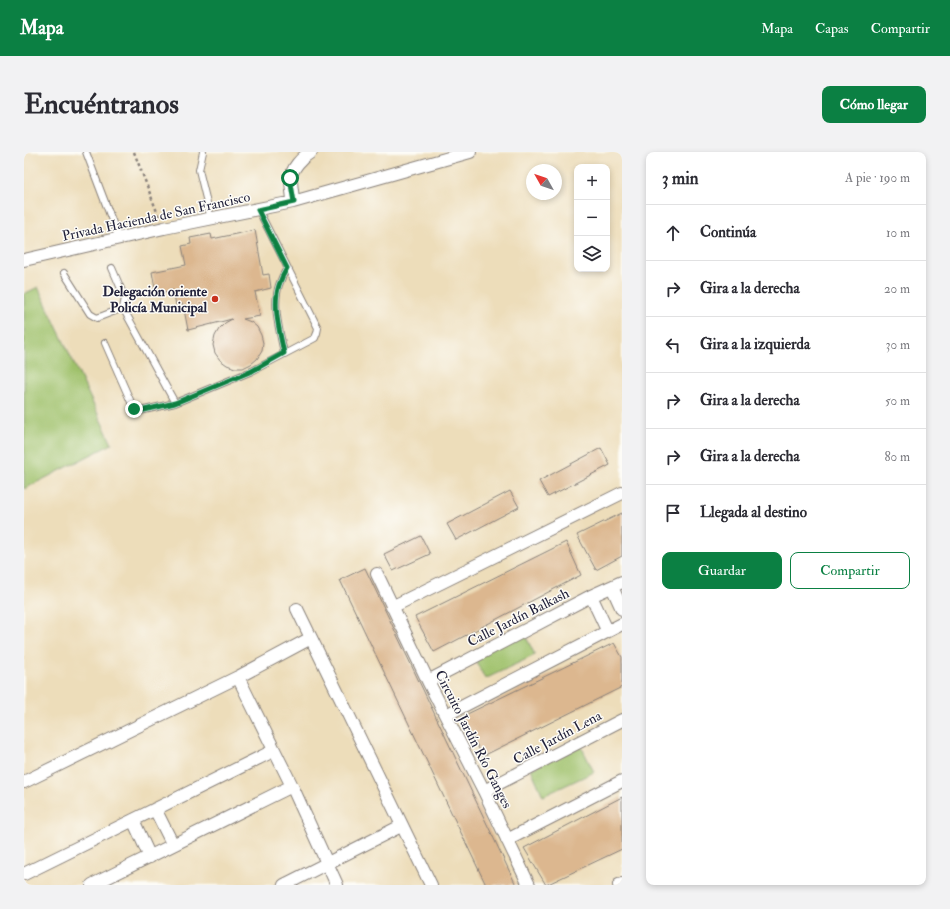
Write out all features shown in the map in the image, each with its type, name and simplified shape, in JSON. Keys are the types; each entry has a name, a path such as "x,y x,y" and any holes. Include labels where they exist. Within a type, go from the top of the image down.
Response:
{"street":[{"path":"294,202 290,178 296,165 304,155 311,152"},
{"name":"Privada Hacienda de San Francisco","path":"24,260 164,228 294,202 470,152"},
{"path":"392,607 622,493"},
{"name":"Circuito Jardín Río Ganges","path":"377,574 529,885"},
{"path":"617,584 622,609"},
{"name":"Calle Jardín Balkash","path":"428,681 617,584"},
{"path":"591,596 607,630"},
{"path":"296,609 431,885"},
{"path":"446,715 607,630 622,624"},
{"path":"24,782 238,677 311,638"},
{"path":"238,677 292,786 337,885"},
{"name":"Calle Jardín Lena","path":"484,791 622,720"},
{"path":"24,874 274,751"},
{"path":"507,840 622,781"},
{"path":"92,885 292,786"},
{"path":"155,809 173,845"},
{"path":"133,820 150,856"},
{"path":"284,885 401,826"}],"lane":[{"path":"86,152 120,239"},
{"path":"203,152 199,170 211,219"},
{"path":"105,343 134,409 140,411 175,403 252,371 315,338 318,328 258,210"},
{"path":"112,268 125,298 123,308 175,403"},
{"path":"284,353 278,319 277,297 279,285 287,268"},
{"path":"64,273 90,314 94,317 97,318 123,308"}],"path":[{"path":"134,152 164,228"}],"green space":[{"path":"38,287 112,444 24,489 24,294"},
{"path":"522,629 535,655 485,679 472,653"},
{"path":"581,746 594,772 543,796 531,769"}],"building":[{"name":"Delegación oriente Policía Municipal","path":"255,230 263,275 269,274 271,288 255,292 260,316 243,319 251,322 257,327 263,343 262,351 257,359 251,364 243,368 235,368 220,360 215,353 213,345 215,336 219,329 232,319 188,330 183,304 176,305 173,290 156,294 152,272 186,265 182,246 191,244 190,238 211,234 212,239"},
{"path":"601,448 610,465 548,497 539,481"},
{"path":"510,491 519,507 456,540 447,524"},
{"path":"622,513 622,556 596,570 577,535"},
{"path":"421,536 430,554 393,571 384,554"},
{"path":"566,542 581,575 434,652 415,617"},
{"path":"365,568 516,885 486,885 340,580"},
{"path":"614,643 622,657 622,687 483,756 461,717"},
{"path":"622,797 622,849 546,885 524,848"}],"place":[{"name":"Delegación oriente Policía Municipal","path":"215,299"}],"route":[{"path":"134,409 140,411 175,403 252,371 284,353 278,319 277,297 279,285 287,268 258,210 294,202 290,178"}]}
